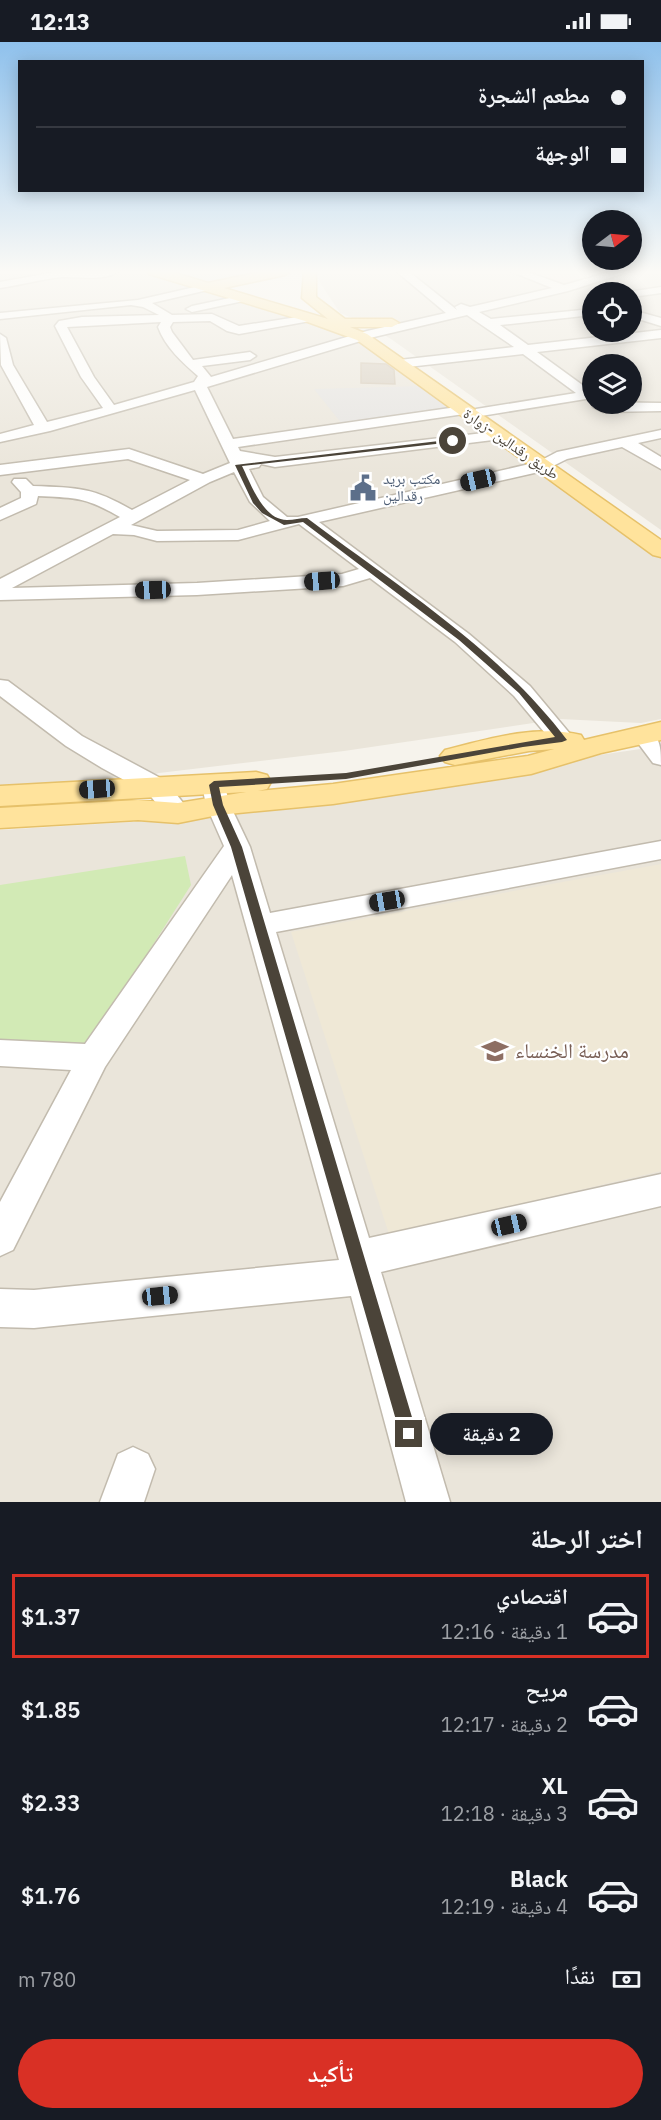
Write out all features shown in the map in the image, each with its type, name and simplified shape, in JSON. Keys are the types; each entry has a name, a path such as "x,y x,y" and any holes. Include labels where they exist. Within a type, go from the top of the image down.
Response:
{"main road":[{"name":"طريق رقدالين -زوارة","path":"369,339 546,464 661,550"},
{"name":"طريق رقدالين -زوارة","path":"472,411 501,435 661,538"},
{"path":"0,796 157,787 216,795 333,794 531,765 577,746 652,733"},
{"path":"0,818 138,810 178,813 216,795"}],"street":[{"path":"0,339 4,365 43,426"},
{"path":"68,339 96,391 108,405"},
{"path":"170,339 183,351 189,364 193,365 202,380 256,503 264,512 284,523"},
{"path":"0,434 124,407 327,339"},
{"path":"0,438 108,405 202,380 328,339"},
{"path":"511,339 582,391"},
{"path":"574,339 578,342"},
{"path":"647,339 661,349"},
{"path":"404,363 582,342"},
{"path":"193,365 266,354 285,354"},
{"path":"0,587 114,529 204,479 233,454 472,411 582,402"},
{"path":"642,405 661,407"},
{"path":"607,414 631,440 661,464"},
{"path":"114,529 135,530 156,536 238,535 546,464 562,455 661,434"},
{"path":"233,454 275,462 501,435"},
{"path":"4,469 129,454 204,479"},
{"path":"4,469 29,491 83,493 99,498 134,518"},
{"path":"0,515 30,500 29,491"},
{"path":"304,520 462,638 522,691 577,746"},
{"path":"0,594 208,589 343,580 374,571"},
{"path":"0,686 74,741 157,787 178,813"},
{"path":"652,733 661,758"},
{"path":"216,795 237,847 428,1502"},
{"path":"0,1238 94,1058 237,847"},
{"path":"259,925 661,850"},
{"path":"0,1053 94,1058"},
{"path":"0,1308 34,1309 360,1268 661,1190"}],"shaded area":[{"path":"0,339 364,339 661,554 661,719 641,723 560,719 344,751 159,773 120,783 0,793"},
{"path":"391,339 582,339 582,342 642,342 642,339 661,339 661,530"},
{"path":"422,386 449,409 342,424 314,389"},
{"path":"661,746 661,1502 0,1502 0,830 148,821"},
{"name":"مدرسة الخنساء","path":"661,864 661,1171 389,1234 291,932"}],"green space":[{"path":"185,856 191,885 86,1050 0,1050 0,885"}],"building":[{"path":"361,363 386,364 394,370 395,384 361,383"}],"place":[{"name":"مكتب بريد رقدالين","path":"363,488"},
{"name":"مدرسة الخنساء","path":"495,1051"}],"route":[{"path":"409,1434 237,847 218,805 214,785 346,776 523,744 562,740 522,691 462,638 304,520 284,523 264,512 256,503 238,465 453,441"}]}
